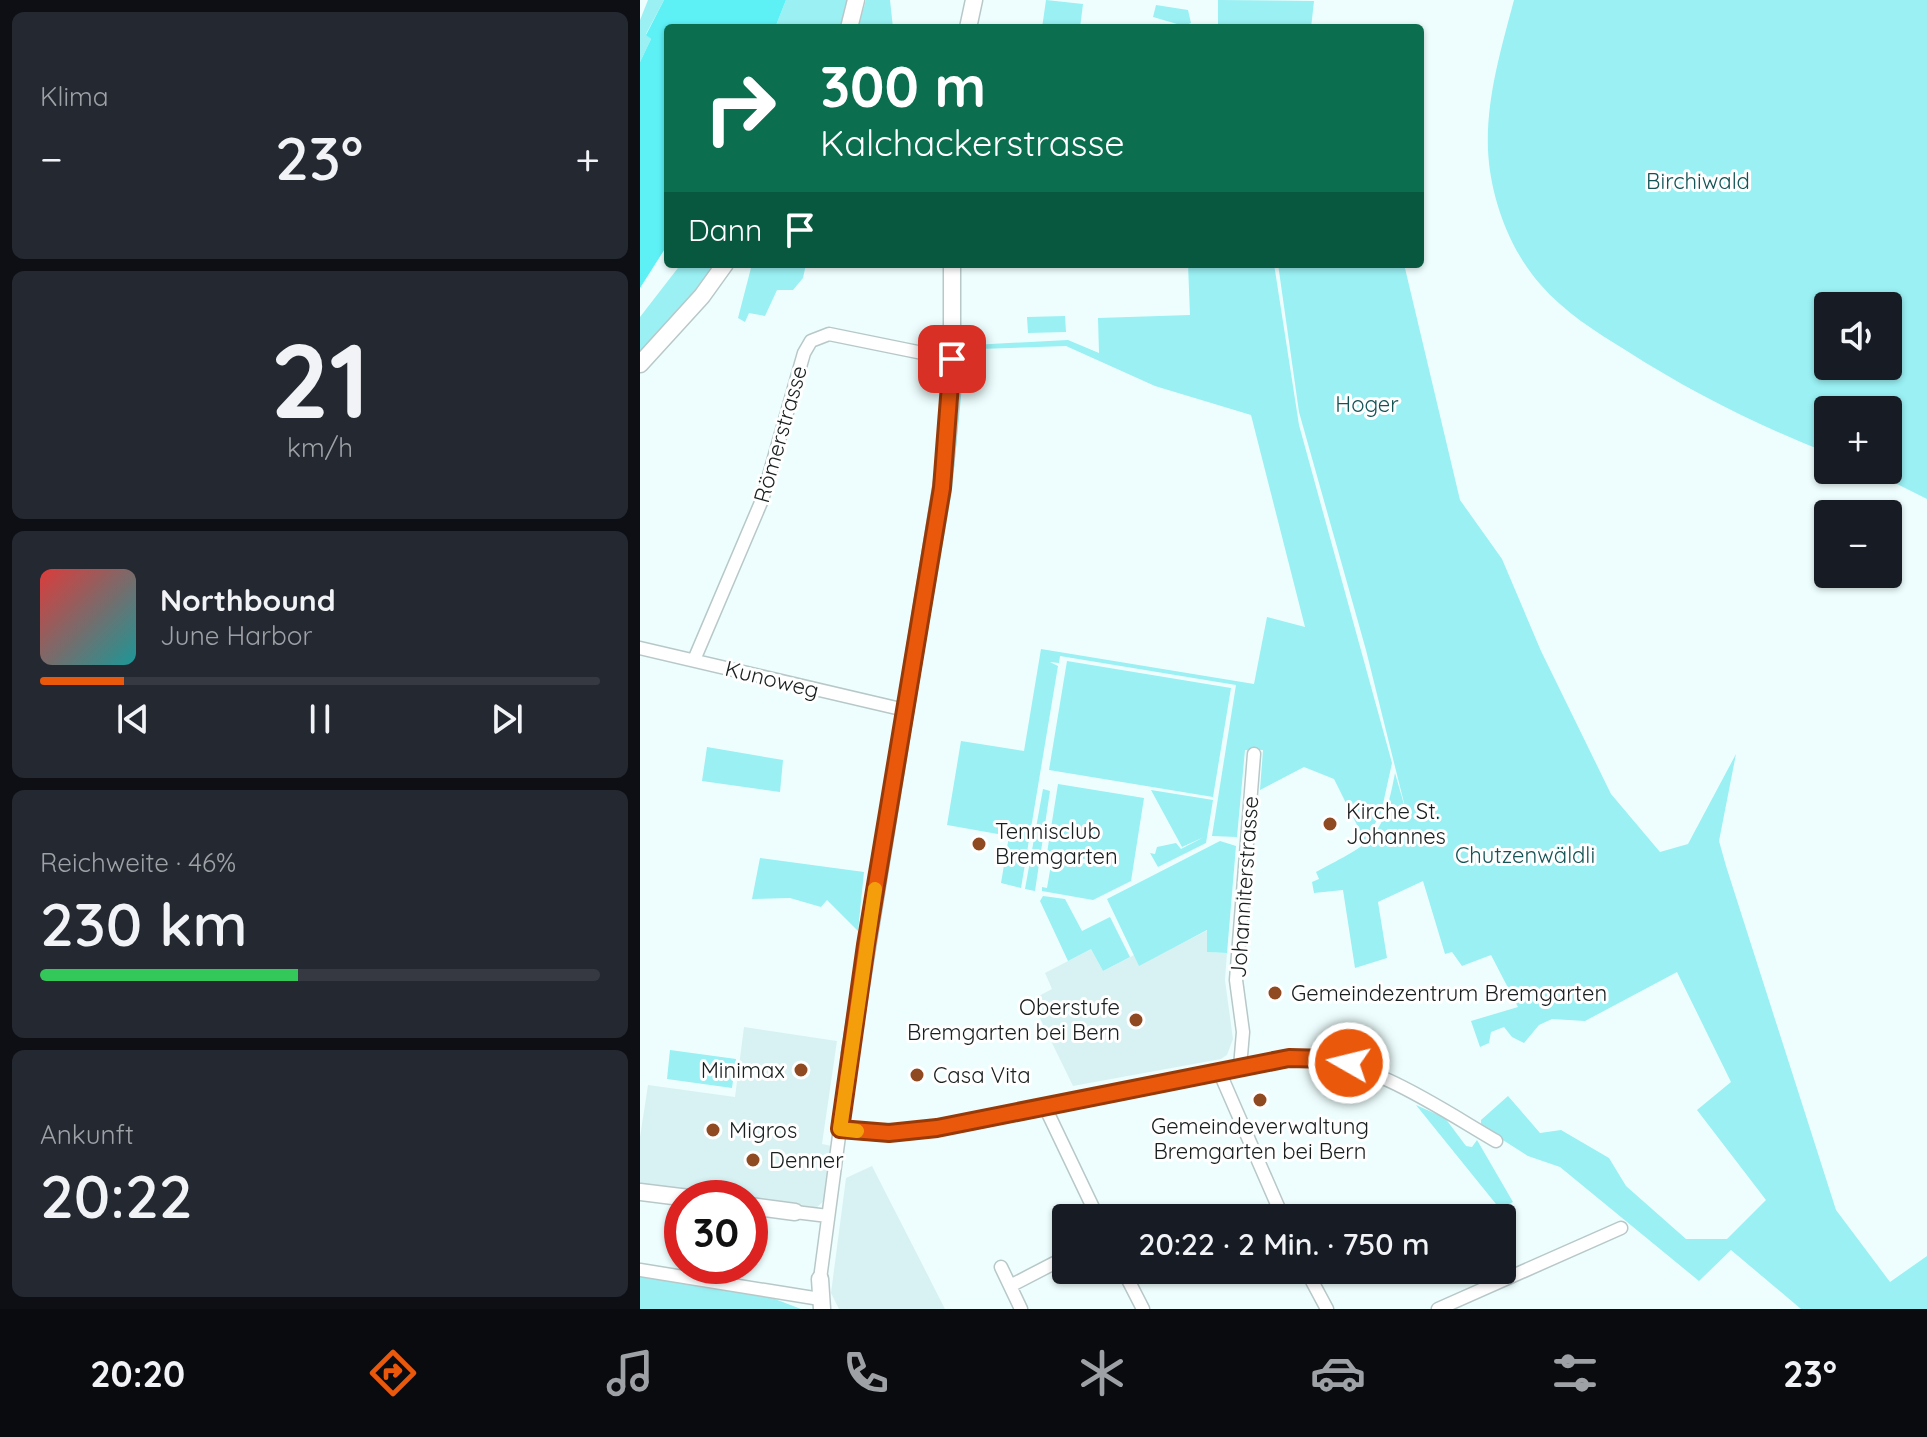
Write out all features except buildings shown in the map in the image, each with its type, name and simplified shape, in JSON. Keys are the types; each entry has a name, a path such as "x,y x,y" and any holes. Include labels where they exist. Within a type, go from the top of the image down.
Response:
{"street":[{"path":"850,24 856,0"},
{"path":"969,24 974,0"},
{"path":"640,364 702,296 722,268"},
{"path":"640,1270 821,1304 820,1279 850,1053 944,476 952,359 952,268"},
{"name":"Römerstrasse","path":"694,660 762,500 804,353 811,341 829,334 952,359"},
{"name":"Kunoweg","path":"640,648 905,710"},
{"name":"Johanniterstrasse","path":"1240,1067 1243,1032 1236,980 1254,754"},
{"path":"840,1129 913,1132 1302,1057 1349,1063 1384,1078 1496,1141"},
{"path":"1219,1071 1277,1204"},
{"path":"1045,1107 1091,1204"},
{"path":"640,1192 664,1195"},
{"path":"768,1208 828,1216"},
{"path":"1438,1309 1621,1228"},
{"path":"1010,1286 1052,1264"},
{"path":"1001,1267 1021,1309"},
{"path":"1130,1284 1143,1309"},
{"path":"1314,1284 1327,1309"}],"shaded area":[{"path":"664,0 786,0 777,24 664,24 664,250 640,288 640,62 651,39 646,35"},
{"name":"Oberstufe Bremgarten bei Bern","path":"1208,930 1207,952 1227,953 1225,980 1233,1039 1227,1055 1221,1059 1073,1086 1031,1000 1052,989 1045,973 1091,949 1103,971 1134,955 1139,965"},
{"path":"744,1027 837,1041 822,1144 832,1146 825,1200 815,1209 768,1202 768,1180 664,1180 664,1187 640,1184 640,1137 648,1085 735,1097"},
{"path":"872,1166 945,1309 839,1309 831,1293 846,1178"}],"green space":[{"path":"648,0 664,0 646,34 651,39 640,62 640,20"},
{"path":"786,0 850,0 844,24 777,24"},
{"path":"866,0 890,0 893,24 859,24"},
{"path":"1046,0 1083,4 1080,24 1043,24"},
{"path":"1218,0 1314,1 1311,24 1218,24"},
{"name":"Birchiwald","path":"1514,0 1927,0 1927,499 1897,484 1902,484 1902,396 1814,396 1814,447 1750,419 1675,380 1615,344 1559,304 1519,255 1497,203 1488,150 1489,112 1495,74"},
{"path":"1156,5 1188,10 1191,23 1177,24 1153,17"},
{"path":"678,268 716,268 640,356 640,317"},
{"path":"751,268 805,268 803,278 793,290 777,290 765,316 749,313 745,322 738,318"},
{"path":"1188,268 1275,268 1299,425 1392,763 1381,813 1365,841 1334,779 1304,767 1260,790 1263,750 1245,750 1237,837 1212,836 1236,685 1060,656 1059,663 1050,662 1058,666 1021,888 1001,883 1009,836 947,825 961,741 1024,751 1041,649 1254,684 1267,617 1305,627 1251,415 1155,386 1066,346 978,349 978,345 972,345 1068,340 1099,353 1098,318 1190,315"},
{"path":"1279,268 1405,268 1460,500 1502,559 1541,651 1611,794 1660,852 1688,844 1736,754 1719,841 1836,1210 1890,1282 1927,1256 1927,1309 1801,1309 1731,1250 1699,1281 1560,1167 1528,1156 1481,1126 1481,1120 1508,1096 1540,1133 1561,1130 1609,1158 1626,1186 1686,1239 1727,1239 1766,1200 1697,1110 1731,1082 1677,972 1585,1021 1552,1019 1539,1025 1524,1043 1512,1037 1504,1027 1491,1032 1489,1043 1480,1047 1471,1021 1518,1007 1491,955 1462,966 1452,952 1445,954 1423,881 1378,902 1387,958 1355,968 1343,890 1314,893 1312,882 1319,879 1316,872 1363,845 1380,826 1395,773 1407,815 1366,650 1299,412"},
{"path":"1065,316 1066,332 1028,333 1027,317"},
{"path":"957,387 962,387 952,490 918,690 914,689"},
{"path":"1067,661 1231,688 1213,797 1049,770"},
{"path":"707,747 783,760 780,792 702,781"},
{"path":"1058,784 1144,798 1131,881 1093,900 1042,891 1042,887 1047,888 1052,859 1089,864 1089,860 1047,853"},
{"path":"1043,789 1050,791 1035,891 1025,889"},
{"path":"1151,790 1213,800 1206,843 1158,867 1150,853 1155,854 1157,847 1176,843 1181,849 1204,837 1182,847"},
{"path":"1220,841 1236,846 1227,953 1207,952 1207,930 1139,966 1107,899"},
{"path":"760,858 864,872 858,931 827,900 821,907 790,898 752,899"},
{"path":"1043,896 1065,899 1082,931 1110,917 1130,957 1103,971 1091,949 1068,961 1040,901"},
{"path":"670,1050 736,1059 732,1088 667,1079"},
{"path":"1416,1105 1445,1118 1466,1146 1472,1147 1477,1140 1513,1202 1496,1204"},
{"path":"640,1275 664,1279 664,1284 694,1284 767,1296 801,1309 640,1309"}],"slow traffic":[{"path":"857,1131 840,1129 875,889"}],"place":[{"name":"Kirche St. Johannes","path":"1330,824"},
{"name":"Tennisclub Bremgarten","path":"979,844"},
{"name":"Gemeindezentrum Bremgarten","path":"1275,993"},
{"name":"Oberstufe Bremgarten bei Bern","path":"1136,1020"},
{"name":"Minimax","path":"801,1070"},
{"name":"Casa Vita","path":"917,1075"},
{"name":"Gemeindeverwaltung Bremgarten bei Bern","path":"1260,1100"},
{"name":"Migros","path":"713,1130"},
{"name":"Denner","path":"753,1160"}],"route":[{"path":"952,359 942,488 866,945 840,1129 913,1132 1289,1058 1330,1059 1349,1063"}],"park label":[{"name":"Hoger","path":"1367,404"},
{"name":"Chutzenwäldli","path":"1525,855"}]}
